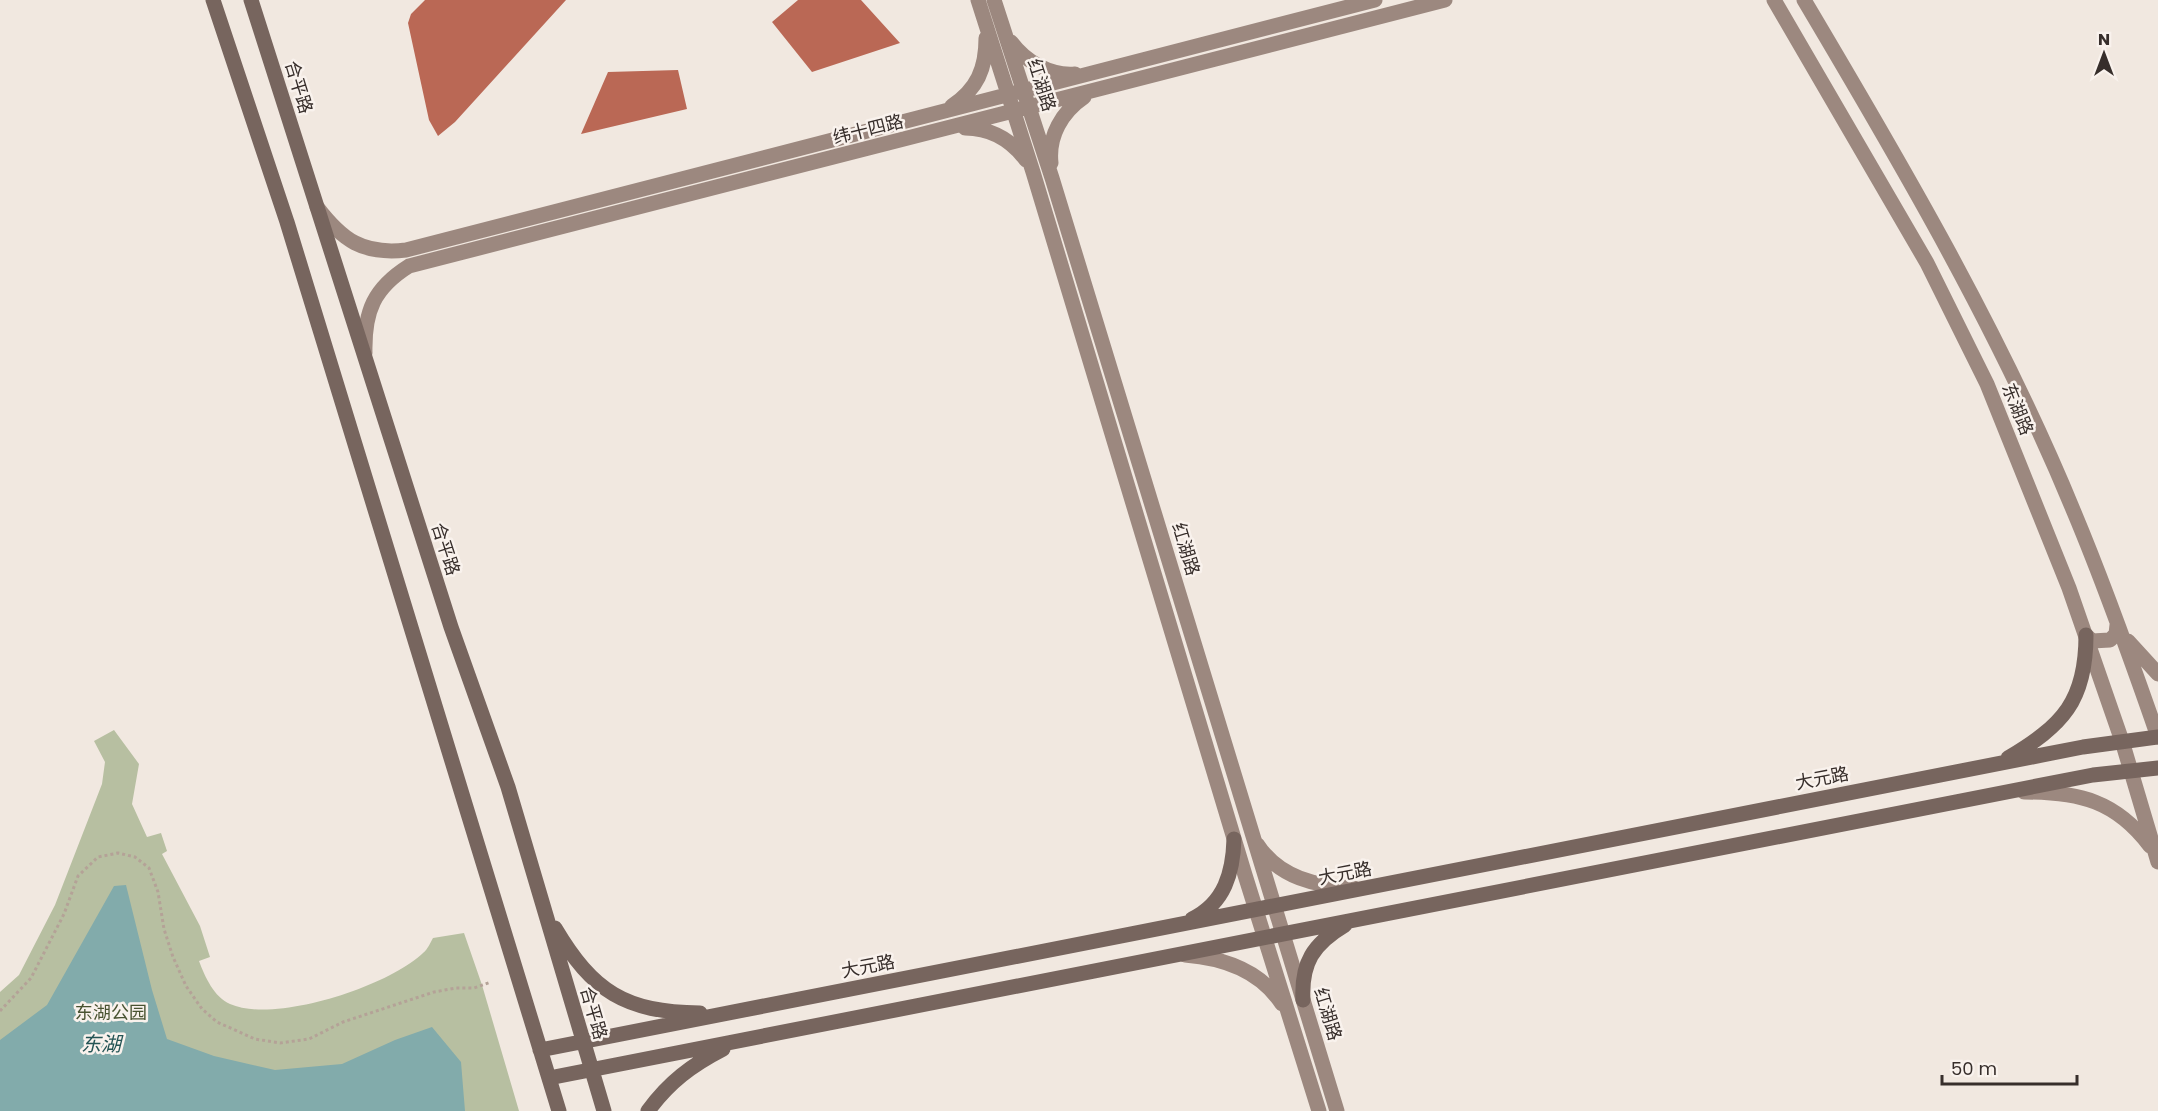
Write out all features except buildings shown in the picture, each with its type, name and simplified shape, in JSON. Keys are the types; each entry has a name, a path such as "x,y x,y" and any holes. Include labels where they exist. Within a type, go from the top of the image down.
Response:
{"main road":[{"path":"213,0 290,233 559,1111"},
{"name":"合平路","path":"251,0 451,627 508,787 604,1111"},
{"name":"红湖路","path":"978,0 1033,172 1234,839 1319,1111"},
{"name":"红湖路","path":"994,0 1052,178 1337,1111"},
{"name":"纬十四路","path":"315,203 338,232 354,243 387,252 405,250 1375,0"},
{"name":"纬十四路","path":"365,362 367,319 376,295 390,278 410,266 1445,0"},
{"name":"东湖路","path":"1774,0 1927,263 1987,384 2086,635 2122,741 2157,858"},
{"name":"东湖路","path":"1804,0 1951,256 2074,511 2158,737"},
{"path":"945,111 966,97 977,84 986,54 984,17"},
{"path":"1004,31 1017,50 1034,65 1070,75 1093,73"},
{"path":"1052,178 1051,146 1059,123 1070,108 1095,91"},
{"path":"950,128 976,128 996,134 1013,145 1033,172"},
{"path":"2086,635 2092,640 2110,640 2116,634 2117,625"},
{"path":"2117,625 2158,674"},
{"path":"1999,764 2050,731 2069,711 2079,691 2086,663 2086,635"},
{"name":"大元路","path":"540,1050 1999,764 2122,741 2158,737"},
{"path":"549,1078 2003,792 2093,775 2158,768"},
{"path":"2003,792 2075,795 2097,801 2121,814 2138,830 2157,858"},
{"path":"1251,833 1270,860 1300,880 1324,885 1366,888"},
{"path":"1180,924 1209,907 1220,895 1229,880 1234,839"},
{"path":"543,909 581,968 604,989 628,1003 683,1013 730,1013"},
{"path":"1303,1000 1302,980 1307,962 1316,948 1330,934 1364,918"},
{"path":"1176,955 1215,959 1252,973 1277,996 1290,1016"},
{"path":"648,1111 662,1092 682,1072 737,1041"}],"path":[{"path":"0,1011 31,978 64,914 78,876 98,857 118,853 135,856 150,868 158,892 170,948 191,994 217,1022 255,1039 280,1043 309,1039 343,1022 434,992 474,988 491,982"}],"green space":[{"name":"东湖公园","path":"114,730 139,764 132,804 147,837 161,833 167,851 162,854 200,926 210,957 199,961 207,980 219,997 230,1004 250,1009 274,1009 331,998 385,978 425,951 433,938 464,933 482,985 519,1111 0,1111 0,992 19,975 55,905 102,784 105,762 94,741"}],"water":[{"name":"东湖","path":"126,885 152,990 167,1039 214,1056 275,1070 342,1064 395,1040 432,1027 461,1062 465,1111 0,1111 0,1040 47,1005 114,886"}]}
